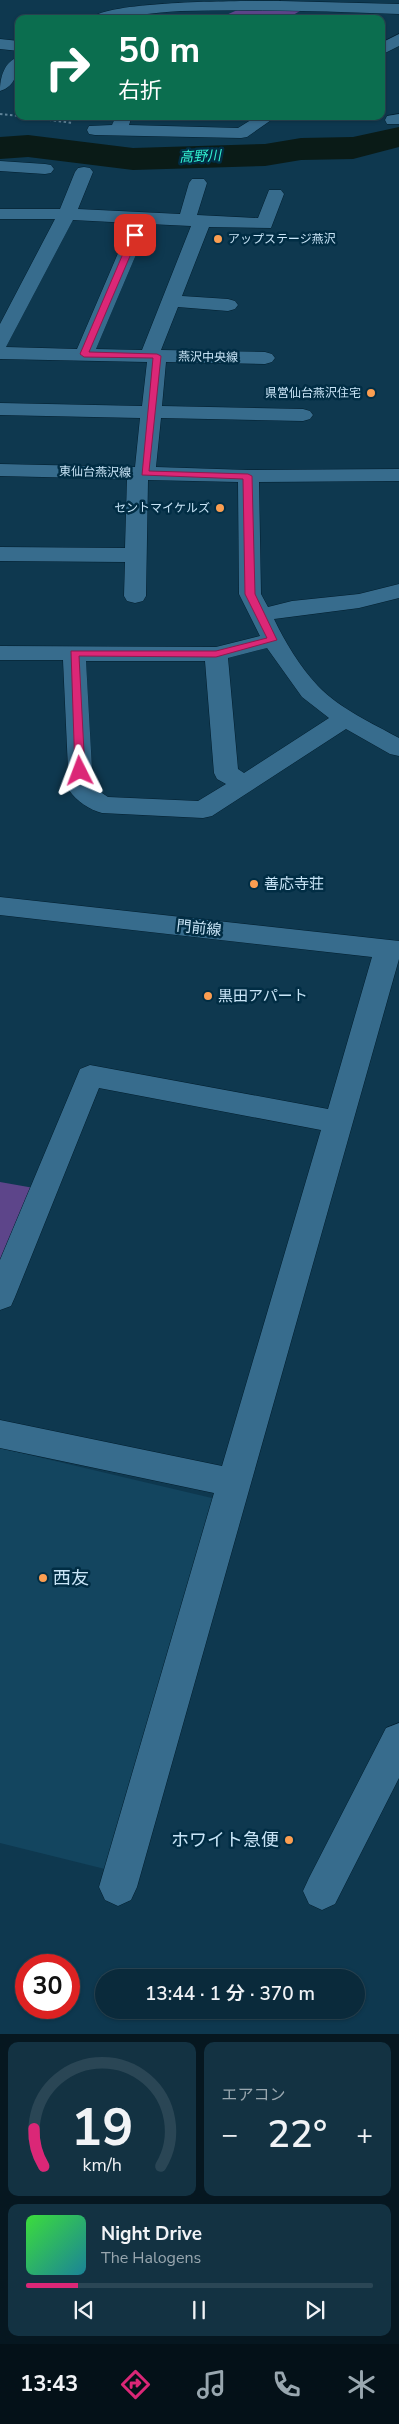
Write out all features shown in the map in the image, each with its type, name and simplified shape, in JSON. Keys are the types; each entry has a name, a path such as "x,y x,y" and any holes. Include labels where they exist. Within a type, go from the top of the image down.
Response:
{"street":[{"path":"118,15 147,9 252,2 318,3 399,9"},
{"path":"298,15 318,3"},
{"path":"385,48 399,40"},
{"path":"0,44 15,46"},
{"path":"0,86 15,67"},
{"path":"95,130 121,123 241,133 262,120"},
{"path":"0,166 45,169"},
{"path":"0,343 67,214 84,172"},
{"path":"135,596 141,473 152,412 153,356 194,221 198,183"},
{"path":"0,214 67,214 265,224 275,194"},
{"path":"84,354 142,218"},
{"path":"170,301 228,305"},
{"name":"燕沢中央線","path":"0,353 265,358"},
{"path":"0,409 303,415"},
{"name":"東仙台燕沢線","path":"0,470 248,476 399,475"},
{"path":"248,476 250,594 273,640 310,692 345,719 399,748"},
{"path":"0,554 136,555"},
{"path":"260,614 292,608 359,601 399,591"},
{"path":"0,653 216,654 273,640"},
{"path":"74,654 80,790 102,805 203,810 345,719"},
{"path":"216,654 226,773 244,784"},
{"name":"門前線","path":"0,906 394,949"},
{"path":"118,1887 338,1122 394,949"},
{"path":"0,1297 90,1076 338,1122"},
{"path":"0,1434 234,1483"},
{"path":"322,1891 399,1740"}],"path":[{"path":"0,114 15,116"}],"shaded area":[{"path":"242,8 300,8 300,11 293,15 226,15"},
{"path":"0,1182 34,1188 0,1274"},
{"path":"0,1448 216,1499 109,1870 0,1843"}],"waterway":[{"name":"高野川","path":"0,148 28,146 133,159 265,155 301,149 353,148 399,137"}],"place":[{"name":"アップステージ燕沢","path":"218,239"},
{"name":"県営仙台燕沢住宅","path":"371,393"},
{"name":"セントマイケルズ","path":"220,508"},
{"name":"善応寺荘","path":"254,884"},
{"name":"黒田アパート","path":"208,996"},
{"name":"西友","path":"43,1578"},
{"name":"ホワイト急便","path":"289,1840"}],"route":[{"path":"80,771 74,654 216,654 273,640 250,594 248,476 145,474 157,356 84,354 135,235"}]}
